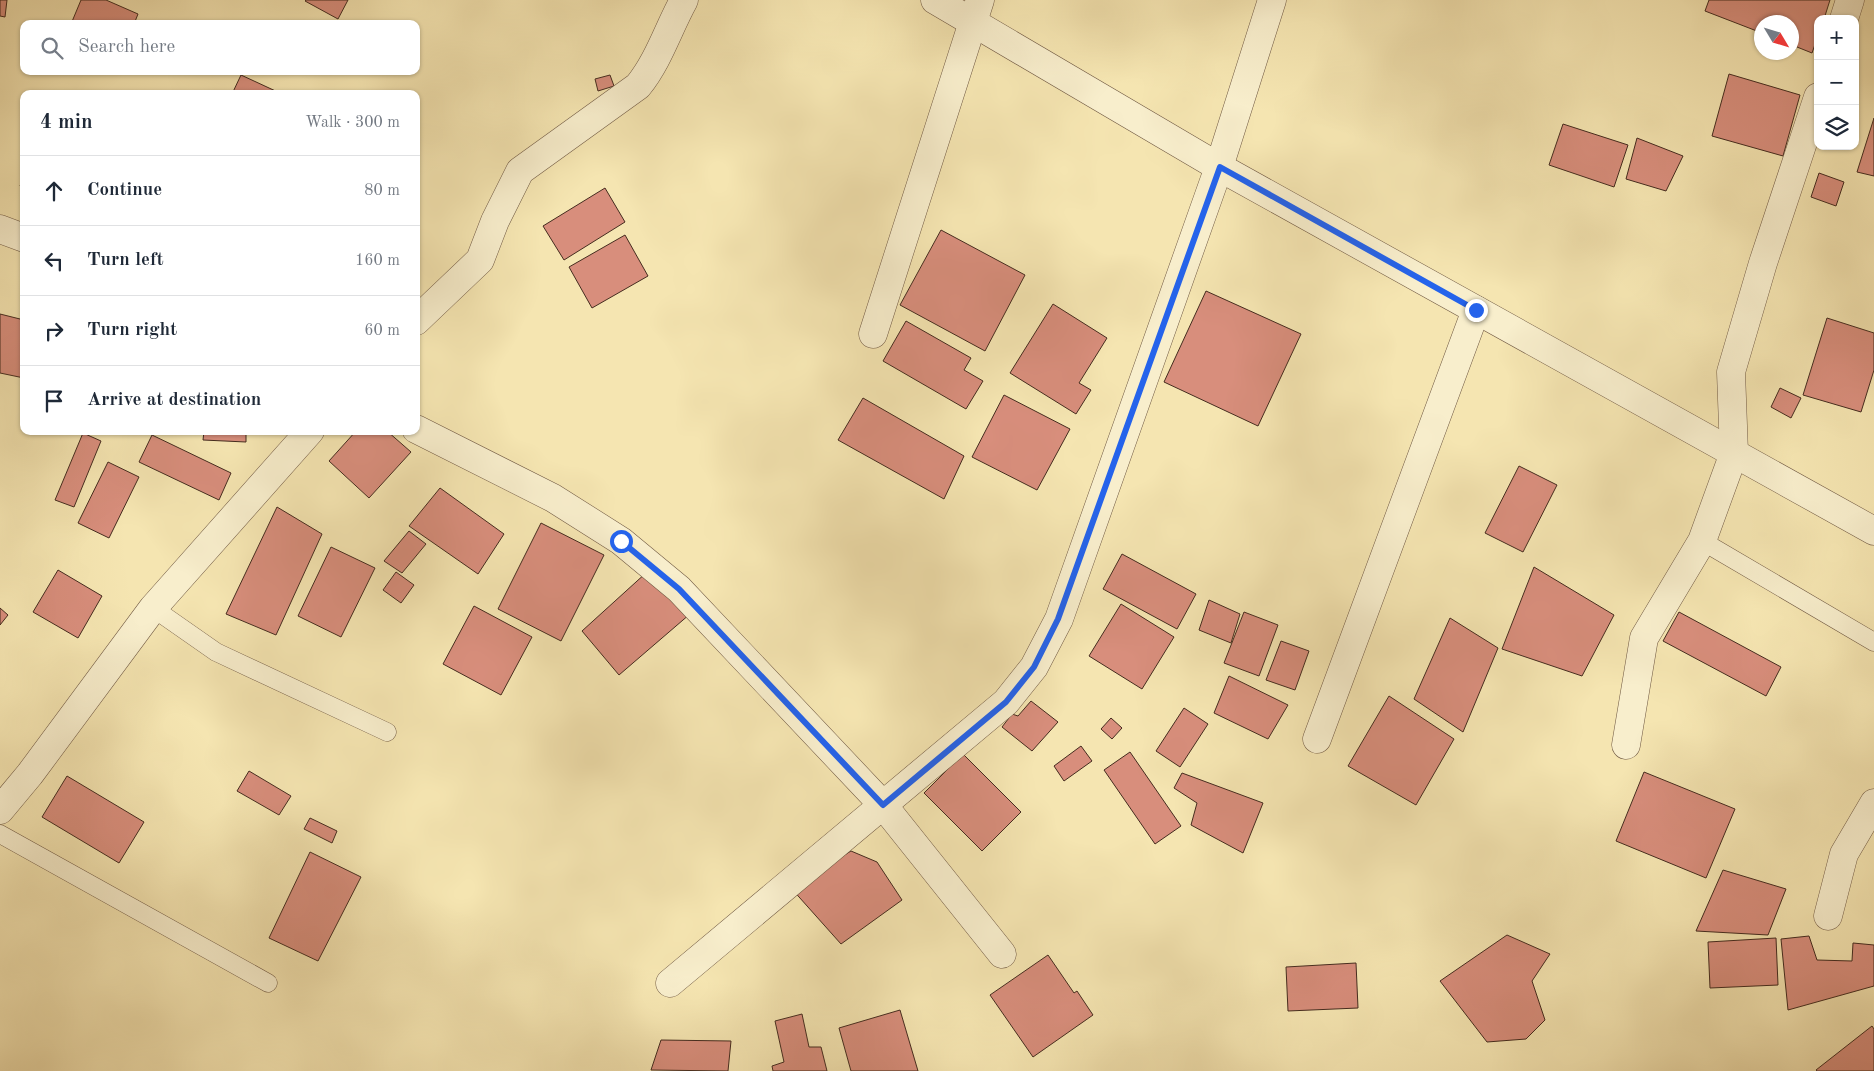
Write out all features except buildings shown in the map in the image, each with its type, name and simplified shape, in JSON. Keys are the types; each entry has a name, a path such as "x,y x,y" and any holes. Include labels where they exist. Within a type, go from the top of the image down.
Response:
{"street":[{"path":"420,318 480,260 495,221 520,171 638,86 652,69 672,21 684,0"},
{"path":"935,0 976,11 1220,167 1874,532"},
{"path":"670,983 1006,702 1034,667 1058,619 1220,167 1272,0"},
{"path":"1845,15 1850,0"},
{"path":"873,334 976,11"},
{"path":"1626,745 1644,638 1702,541 1734,453 1731,372 1763,263 1815,105"},
{"path":"0,229 20,236"},
{"path":"1317,739 1476,310"},
{"path":"420,431 553,498 621,541 679,589 883,805 1002,954"},
{"path":"0,810 30,774 153,608 306,435"},
{"path":"1828,916 1844,854 1874,803"}],"lane":[{"path":"1702,541 1874,642"},
{"path":"153,608 216,652 387,732"},
{"path":"0,834 268,983"}],"route":[{"path":"621,541 679,589 883,805 1006,702 1034,667 1058,619 1220,167 1476,310"}]}
